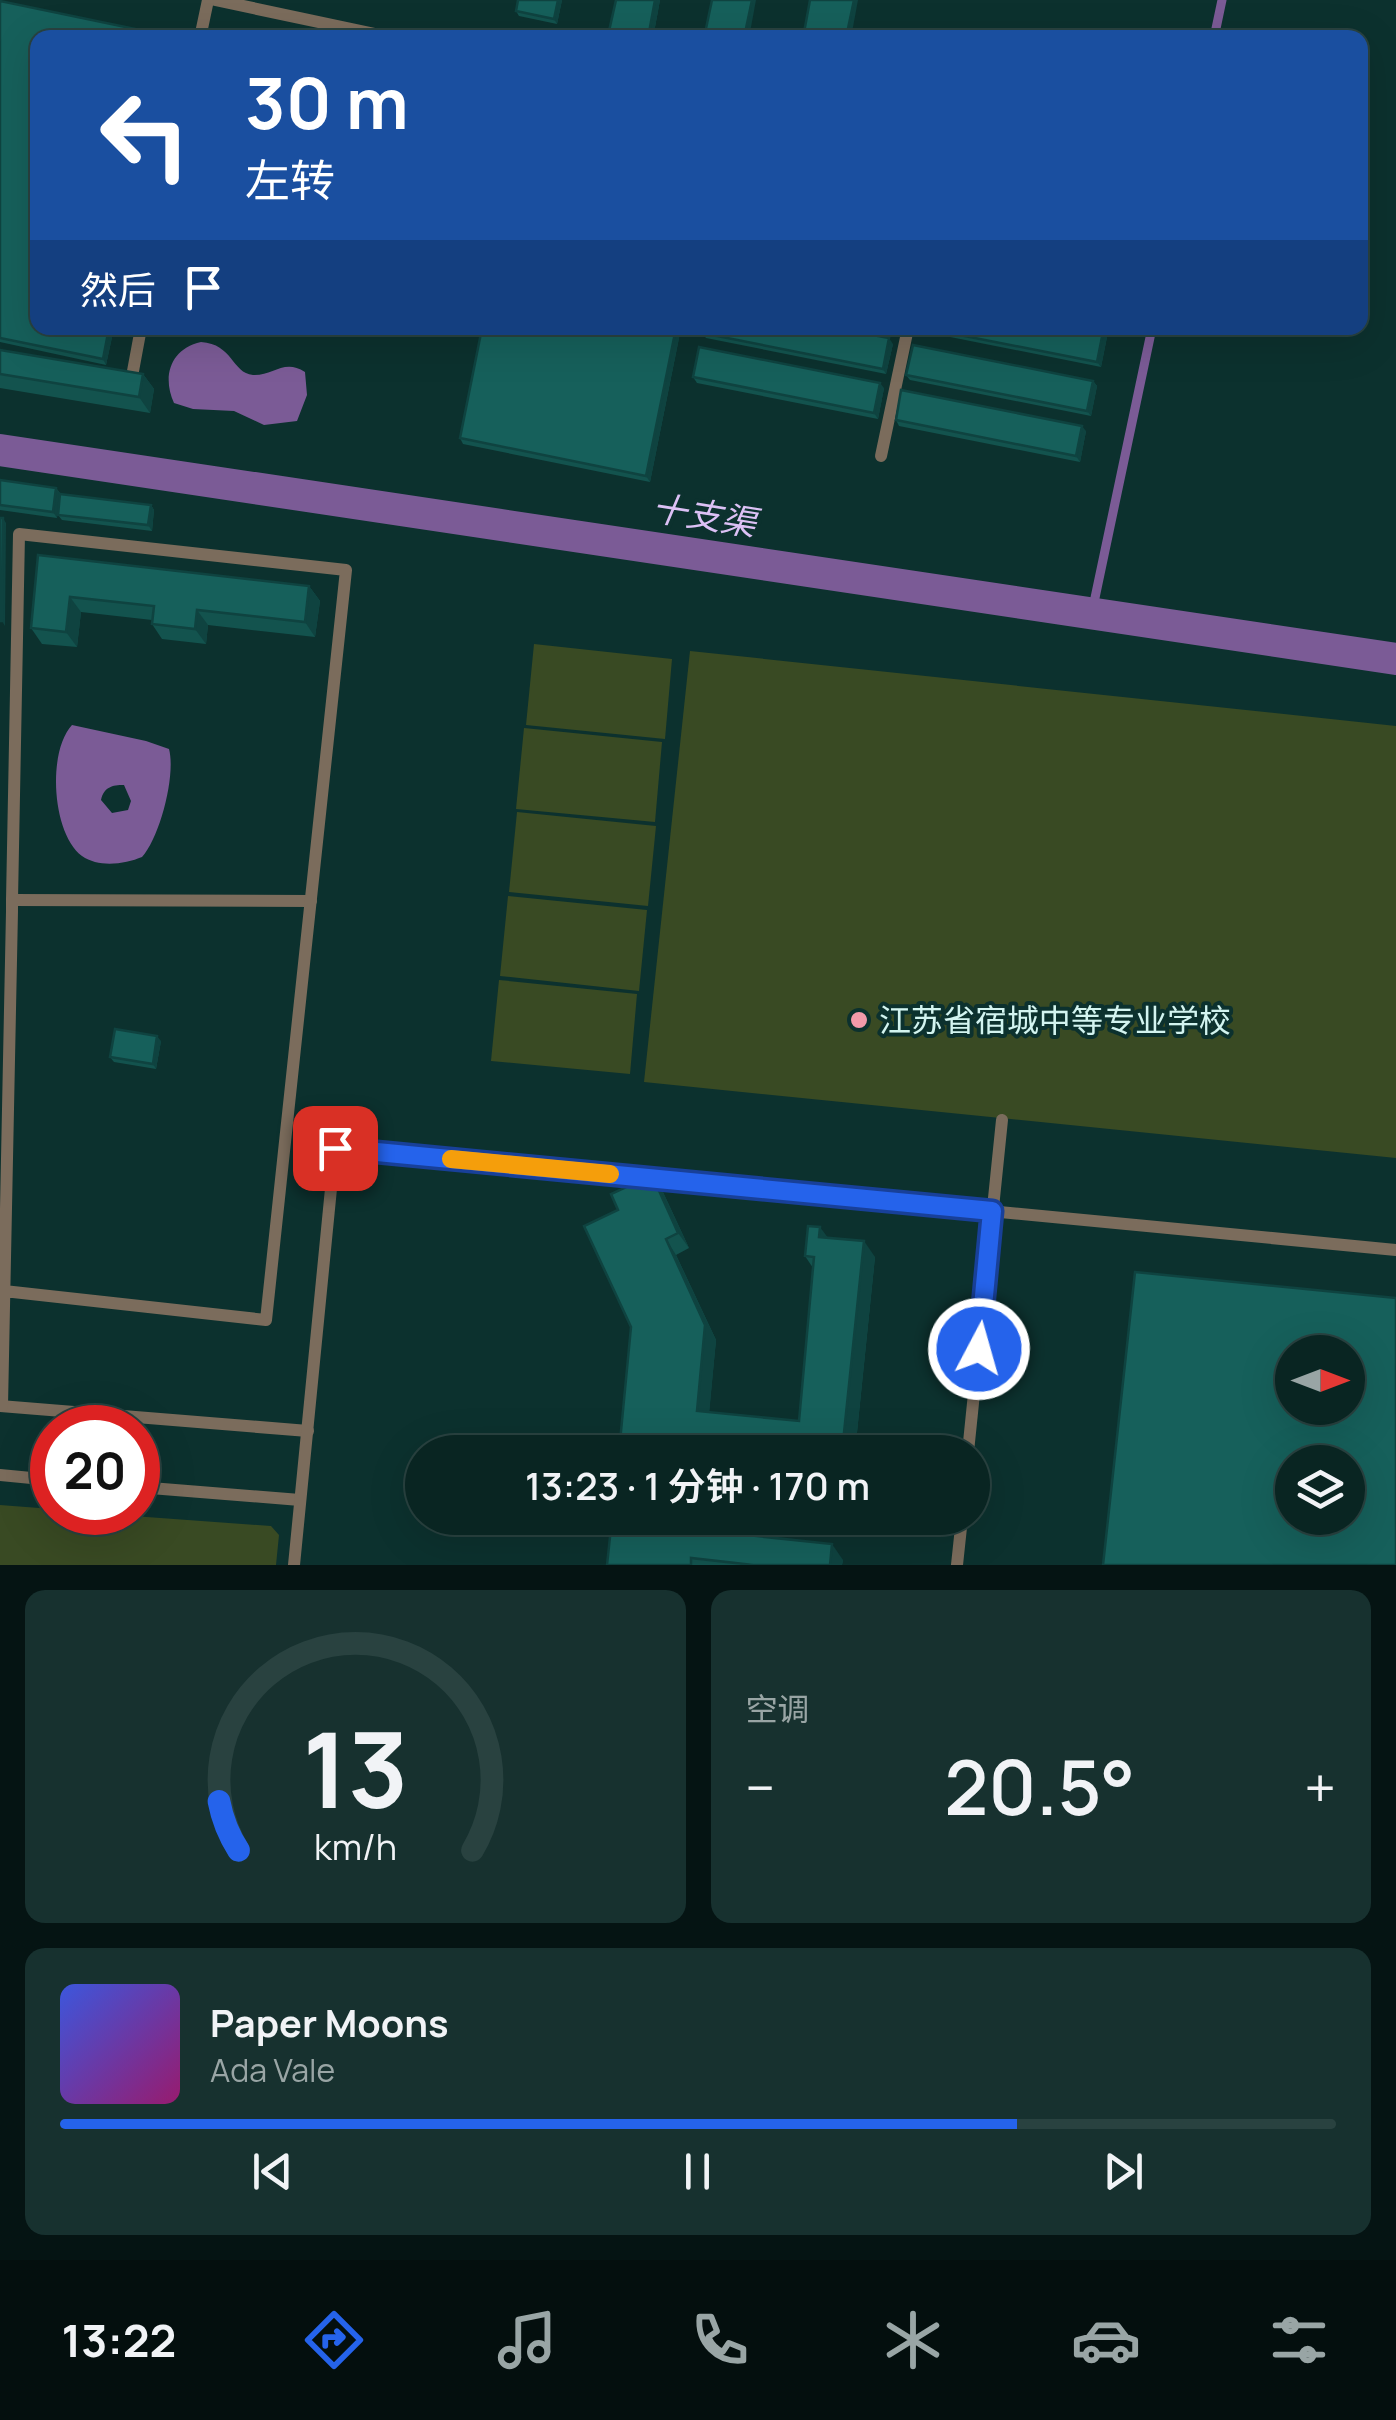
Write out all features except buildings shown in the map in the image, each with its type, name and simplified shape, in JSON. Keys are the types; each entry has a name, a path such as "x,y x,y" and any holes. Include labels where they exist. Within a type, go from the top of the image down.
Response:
{"lane":[{"path":"202,30 211,0 355,30"},
{"path":"133,371 141,335"},
{"path":"881,456 907,335"},
{"path":"4,1291 266,1320 346,570 19,534 8,907 1,1406 308,1431"},
{"path":"8,907 311,901"},
{"path":"970,1435 1002,1120"},
{"path":"294,1565 335,1148 1396,1250"},
{"path":"0,1476 30,1478"},
{"path":"160,1489 300,1500"},
{"path":"957,1565 960,1535"}],"green space":[{"path":"534,644 672,659 665,739 526,725"},
{"path":"690,651 1396,726 1396,1158 644,1082"},
{"path":"524,728 662,742 655,822 516,809"},
{"path":"517,812 656,826 648,906 509,892"},
{"path":"508,896 647,910 639,991 500,976"},
{"path":"499,980 637,994 630,1074 491,1061"},
{"path":"0,1505 30,1507 30,1535 160,1535 160,1518 271,1526 279,1535 276,1565 0,1565"}],"shaded area":[{"path":"201,342 220,348 246,373 260,375 285,367 305,372 307,395 297,421 264,425 234,411 193,409 174,403 169,383 171,365 182,351"},
{"path":"72,725 169,749 165,805 142,857 120,863 96,862 82,856 72,845 64,830 56,792 64,737","holes":["124,785 131,801 128,810 112,813 101,800 109,788"]}],"waterway":[{"path":"1216,30 1222,0"},
{"path":"1092,612 1151,335"},
{"name":"十支渠","path":"0,450 1396,659"}],"slow traffic":[{"path":"451,1159 610,1174"}],"place":[{"name":"江苏省宿城中等专业学校","path":"859,1020"}],"route":[{"path":"335,1148 992,1211 979,1349"}]}
